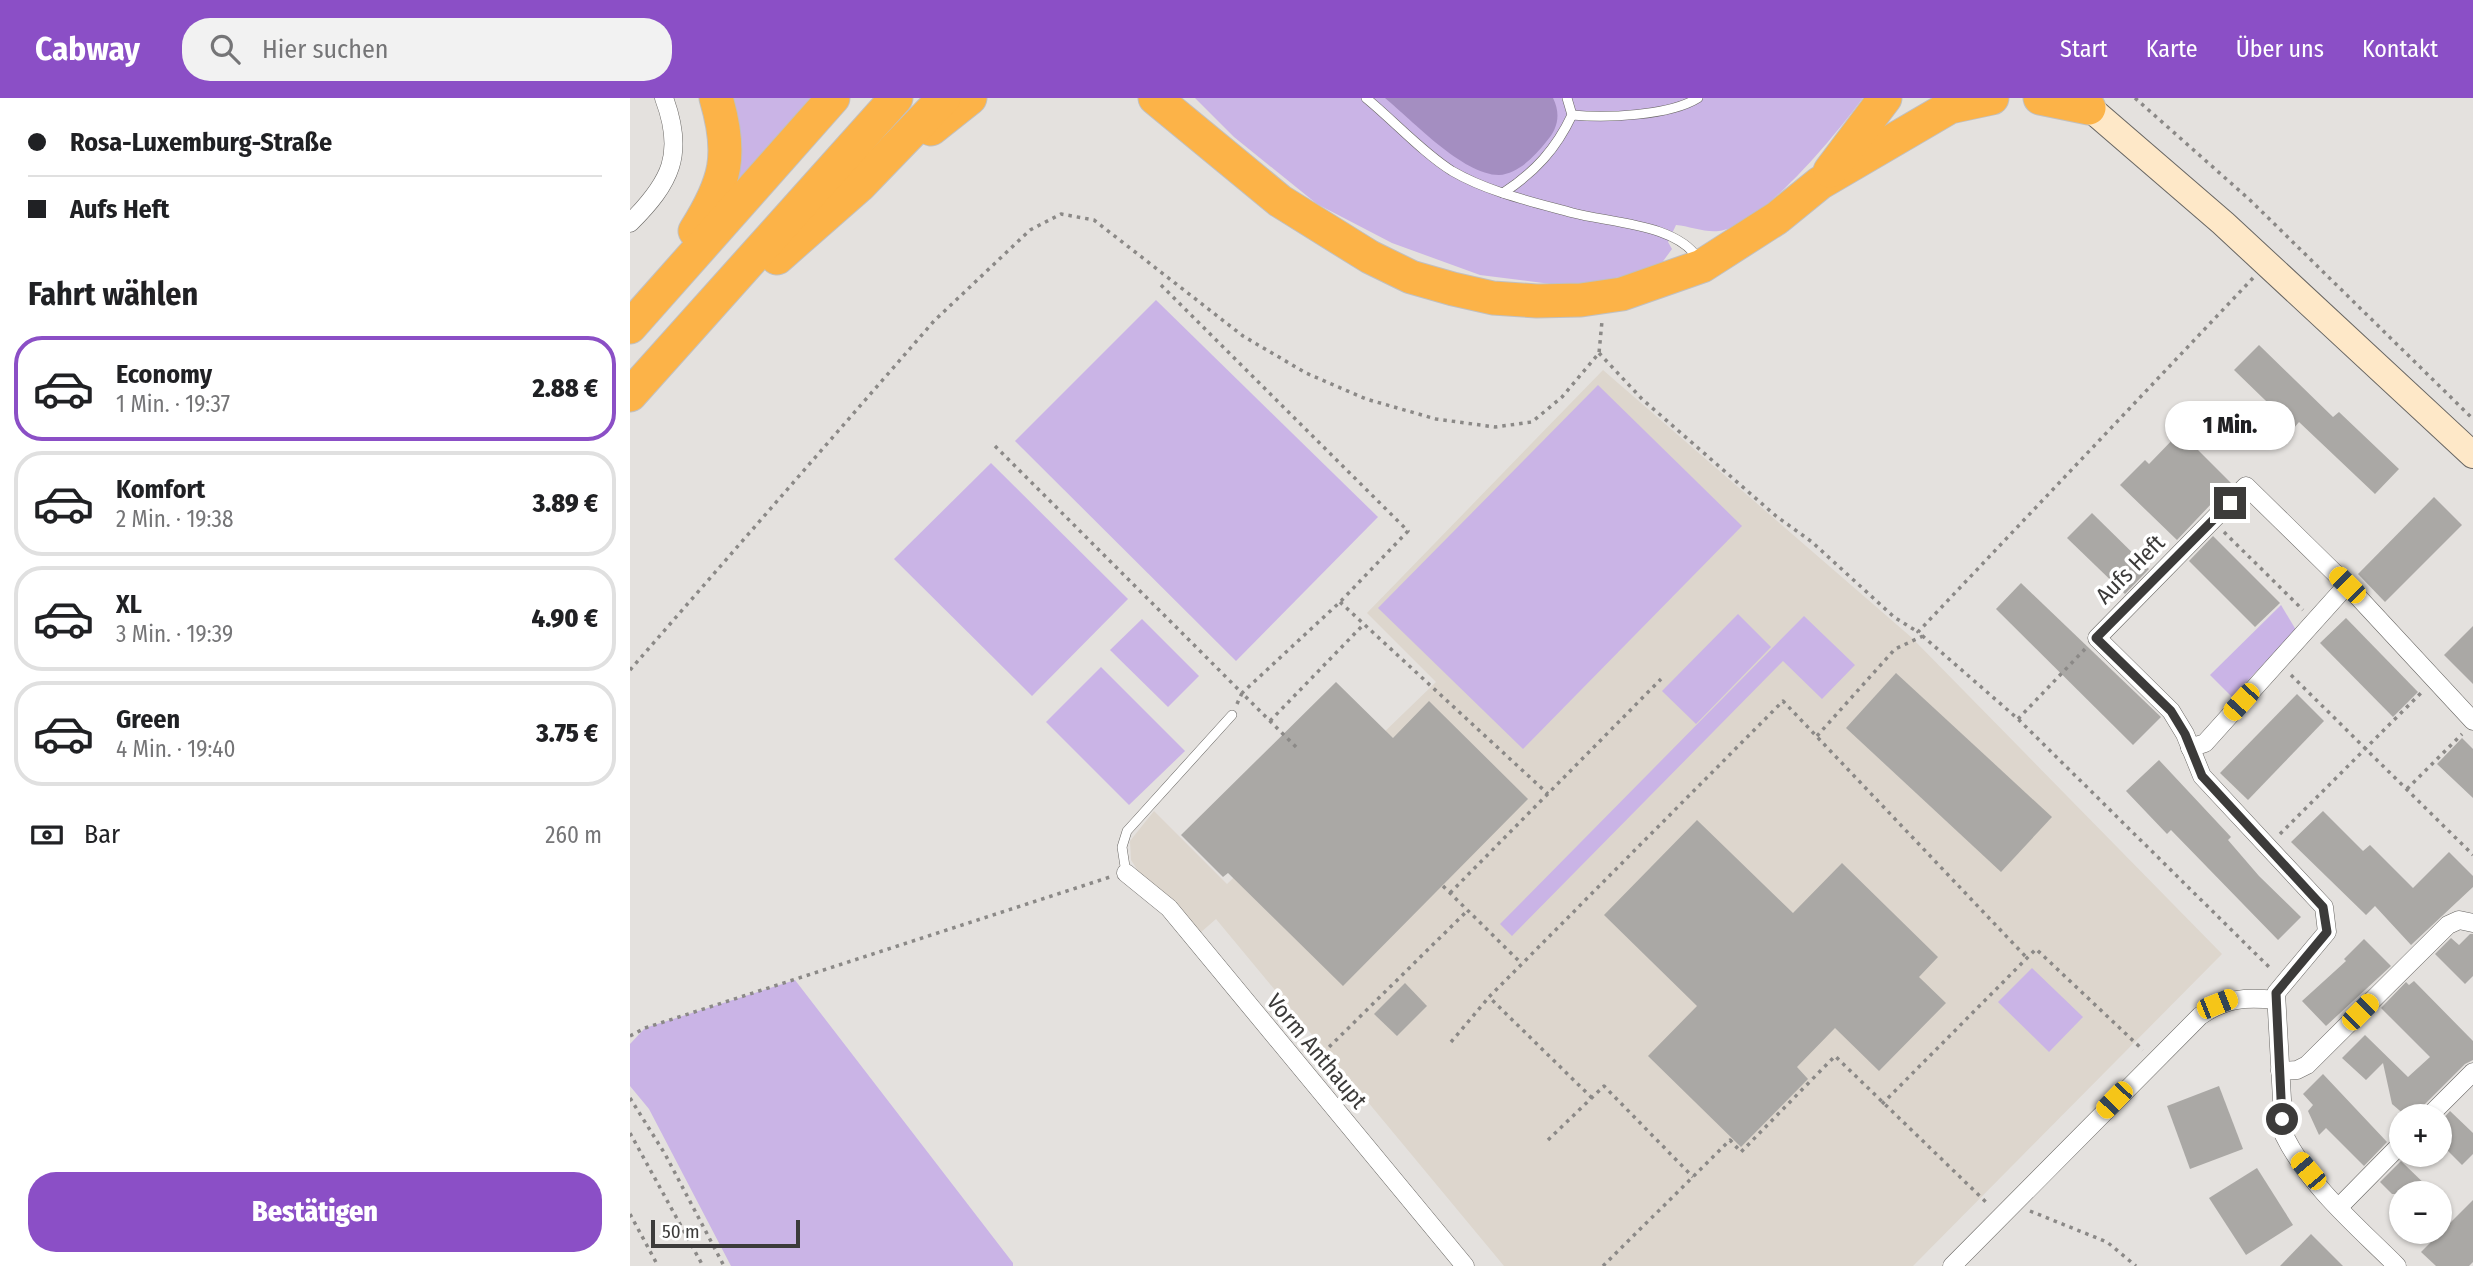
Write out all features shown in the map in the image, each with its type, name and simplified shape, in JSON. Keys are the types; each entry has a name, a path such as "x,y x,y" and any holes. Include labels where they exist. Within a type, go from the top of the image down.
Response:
{"highway":[{"path":"630,326 717,196 726,164 725,127 716,98"},
{"path":"630,326 833,98"},
{"path":"630,395 896,98"},
{"path":"860,185 943,98"},
{"path":"708,310 780,256 860,185 970,98"},
{"path":"1820,183 1885,98"},
{"path":"1163,101 1280,201 1325,231 1411,277 1493,298 1537,302 1598,298 1654,284 1702,266 1777,218 1820,183 1954,102 1992,98"},
{"path":"2040,98 2083,103"}],"main road":[{"path":"2083,103 2223,223 2473,455"}],"street":[{"path":"630,223 660,189 670,169 676,143 664,98"},
{"name":"Aufs Heft","path":"2276,1000 2279,987 2327,932 2327,920 2319,898 2202,776 2171,711 2096,638 2246,486 2347,585"},
{"path":"2190,748 2205,743 2347,585 2435,679 2468,727"},
{"name":"Vorm Anthaupt","path":"1126,873 1169,908 1465,1266"},
{"path":"2280,1071 2297,1070 2307,1065 2448,925 2459,920 2473,923"},
{"path":"1952,1266 2154,1060 2217,1004 2244,997 2276,1000 2284,1135 2293,1153 2339,1207 2398,1266"},
{"path":"2440,1104 2473,1072"},
{"path":"2339,1207 2389,1156"}],"lane":[{"path":"1366,98 1452,170 1503,192 1574,213 1674,236 1692,249 1702,266"},
{"path":"1503,192 1528,177 1551,153 1572,115 1567,98"},
{"path":"1572,115 1596,117 1650,112 1698,98"},
{"path":"1126,873 1122,847 1127,831 1232,715"}],"path":[{"path":"2135,98 2250,200 2473,419"},
{"path":"630,670 933,321 1030,230 1061,214 1094,220 1243,336 1306,373 1366,399 1436,419 1495,427 1532,422 1562,397 1599,353 1603,326 1598,298"},
{"path":"1159,283 1408,531 1340,601 1242,693 1232,715"},
{"path":"1599,353 1642,399 1776,516 1812,542 1894,617 1918,632"},
{"path":"995,446 1299,750"},
{"path":"2212,520 2314,621"},
{"path":"1340,601 1548,794"},
{"path":"1270,721 1364,624"},
{"path":"1817,736 1861,691 1895,649 1923,636"},
{"path":"2018,719 2096,638"},
{"path":"2277,661 2473,855"},
{"path":"1450,893 1661,679"},
{"path":"2269,846 2435,679"},
{"path":"1451,1042 1522,963 1783,701 2027,958"},
{"path":"2407,789 2468,727"},
{"path":"630,1036 670,1020 1126,873"},
{"path":"1443,886 1522,963"},
{"path":"1303,1073 1467,911"},
{"path":"1882,1104 2036,949 2154,1060"},
{"path":"1489,997 1592,1098"},
{"path":"1603,1266 1730,1140 1741,1152 1835,1056 1882,1104 2006,1210 2107,1242 2136,1266"},
{"path":"1548,1140 1604,1086 1693,1177"},
{"path":"630,1098 665,1153 724,1266"},
{"path":"630,1133 703,1266"},
{"path":"630,1214 659,1266"}],"shaded area":[{"path":"726,98 810,98 735,185"},
{"path":"1195,98 1863,98 1797,176 1756,213 1719,231 1676,225 1668,242 1672,249 1661,264 1624,276 1574,287 1480,275 1392,243 1317,204 1234,137"},
{"path":"1385,98 1553,98 1557,121 1550,137 1531,158 1519,168 1499,175 1485,173 1454,156"},
{"path":"1156,300 1378,517 1236,661 1015,441"},
{"path":"1603,370 1911,637 2222,954 1913,1266 1504,1266 1216,919 1200,933 1140,874 1131,860 1130,841 1154,811 1227,884 1436,682 1367,613"},
{"path":"1598,385 1742,526 1523,749 1378,608"},
{"path":"991,463 1128,599 1032,696 894,559"},
{"path":"2281,605 2296,630 2232,697 2210,675"},
{"path":"1738,614 1771,647 1696,724 1662,691"},
{"path":"1804,616 1855,665 1822,699 1783,661 1512,936 1500,924"},
{"path":"1142,619 1199,676 1168,707 1110,650"},
{"path":"1101,667 1185,751 1129,805 1046,722"},
{"path":"2032,968 2083,1017 2049,1052 1998,1002"},
{"path":"795,980 1013,1266 731,1266 649,1109 630,1086 630,1044 645,1028"}],"building":[{"path":"2259,345 2333,417 2339,412 2399,469 2375,494 2299,422 2294,428 2234,370"},
{"path":"2180,432 2231,483 2177,540 2120,485 2145,460 2149,464"},
{"path":"2434,497 2462,525 2385,602 2358,574"},
{"path":"2092,513 2149,569 2125,594 2067,538"},
{"path":"2213,536 2280,603 2255,627 2189,561"},
{"path":"2021,583 2161,717 2133,745 1996,609"},
{"path":"2346,618 2418,692 2393,717 2320,643"},
{"path":"2473,626 2473,684 2444,655"},
{"path":"1896,673 2052,817 2001,872 1846,728"},
{"path":"1336,682 1393,738 1429,701 1528,799 1343,986 1228,873 1223,877 1181,835"},
{"path":"2297,694 2324,721 2248,800 2220,773"},
{"path":"2462,738 2473,749 2473,798 2437,764"},
{"path":"2159,760 2231,837 2228,840 2259,876 2301,917 2278,940 2171,830 2167,834 2126,791"},
{"path":"2323,811 2363,851 2370,845 2413,888 2449,852 2473,876 2473,887 2411,945 2375,906 2366,915 2291,842"},
{"path":"1697,820 1793,913 1842,863 1938,957 1919,977 1946,1003 1879,1071 1835,1028 1797,1067 1808,1079 1741,1147 1648,1056 1697,1006 1604,915"},
{"path":"2473,934 2473,976 2465,984 2435,954 2451,938 2459,945"},
{"path":"2364,939 2391,966 2326,1026 2302,1001 2346,961 2344,959"},
{"path":"2414,981 2473,1041 2473,1060 2465,1064 2425,1104 2392,1104 2383,1063 2366,1080 2342,1058 2365,1035 2408,1077 2430,1057 2381,1008 2406,982 2409,985"},
{"path":"1405,983 1427,1006 1397,1036 1374,1014"},
{"path":"2323,1074 2387,1142 2364,1166 2326,1128 2319,1135 2308,1111 2313,1105 2303,1094"},
{"path":"2219,1086 2243,1149 2190,1169 2167,1106"},
{"path":"2452,1113 2473,1133 2473,1154 2462,1165 2452,1155"},
{"path":"2395,1167 2407,1167 2422,1181 2389,1181 2389,1191 2380,1182"},
{"path":"2257,1168 2293,1225 2246,1255 2209,1198"},
{"path":"2473,1200 2473,1262 2469,1266 2436,1266 2421,1252 2429,1244 2452,1244 2452,1221"},
{"path":"2311,1234 2343,1266 2280,1266"}],"route":[{"path":"2230,503 2096,638 2171,711 2185,734 2193,760 2202,776 2319,898 2323,907 2327,932 2276,993 2282,1119"}]}
